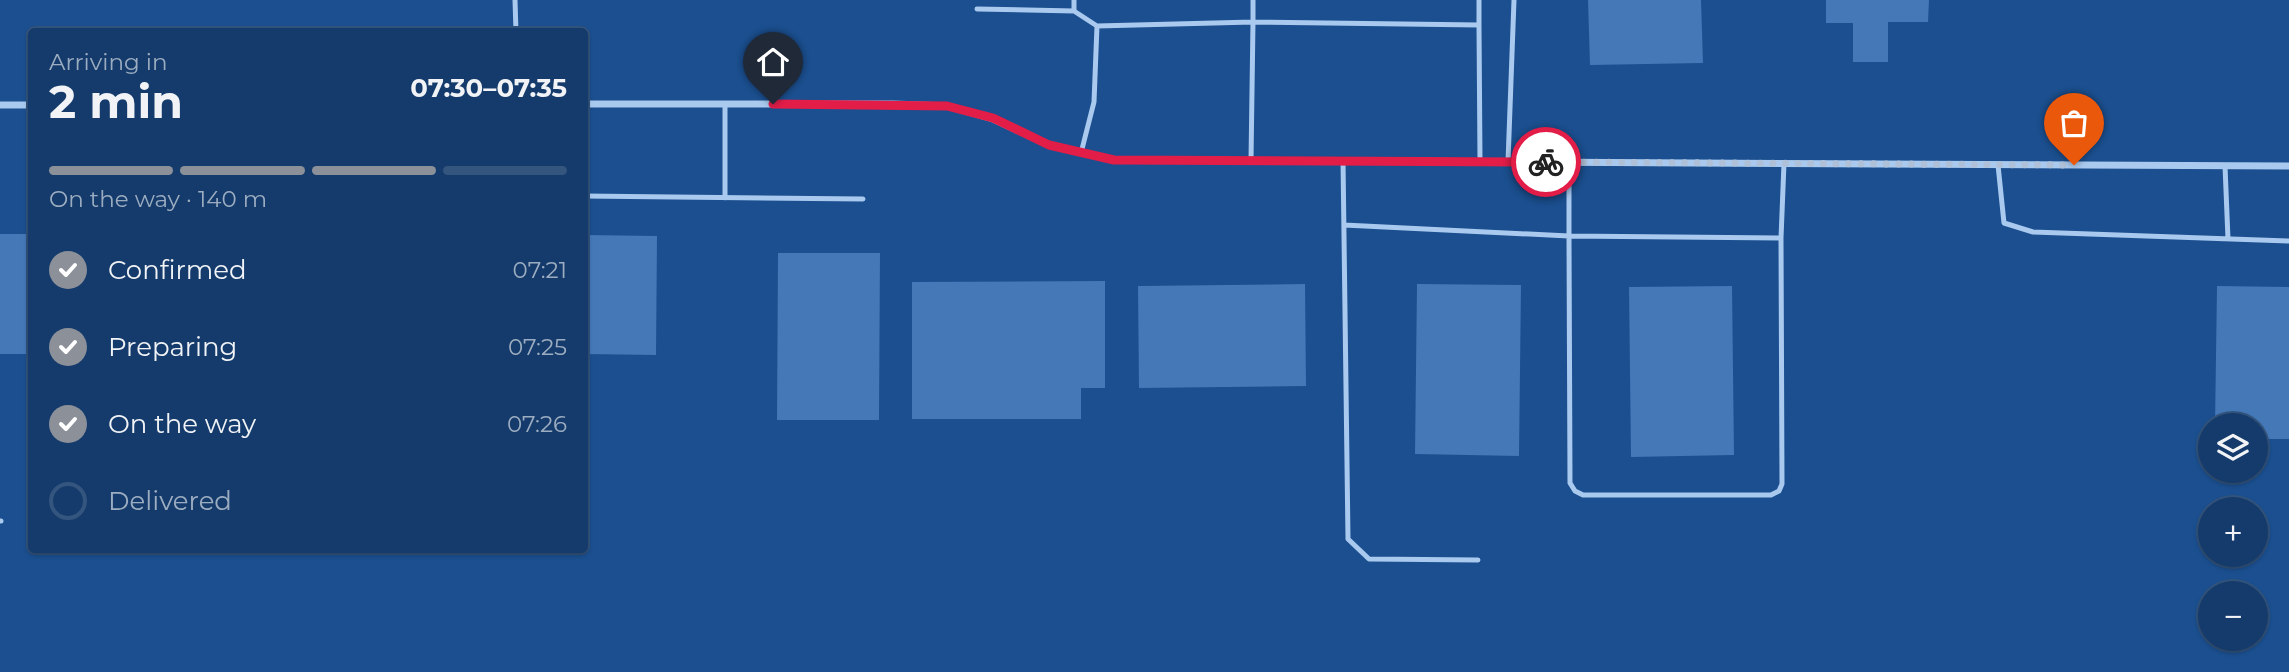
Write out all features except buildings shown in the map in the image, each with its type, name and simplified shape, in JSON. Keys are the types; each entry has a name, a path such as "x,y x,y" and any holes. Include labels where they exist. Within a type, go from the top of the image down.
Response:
{"street":[{"path":"588,104 947,106 993,118 1049,145 1114,160 2289,166"},
{"path":"0,105 28,105"}],"lane":[{"path":"515,0 516,28"},
{"path":"1073,0 1073,11"},
{"path":"1251,160 1253,0"},
{"path":"1479,0 1480,161"},
{"path":"1508,162 1514,0"},
{"path":"977,9 1073,11 1097,26 1252,22 1479,25"},
{"path":"1081,152 1094,102 1097,26"},
{"path":"725,104 725,198"},
{"path":"1343,160 1348,539 1369,559 1478,560"},
{"path":"1569,162 1570,483 1575,491 1583,495 1771,495 1779,491 1782,484 1781,238 1784,163"},
{"path":"1998,165 2004,223 2033,232 2289,241"},
{"path":"2225,166 2228,239"},
{"path":"588,196 863,199"},
{"path":"1344,225 1569,236 1781,238"}],"way so far":[{"path":"1546,162 2074,165"}],"route":[{"path":"773,104 947,106 993,118 1049,145 1114,160 1546,162"}]}
